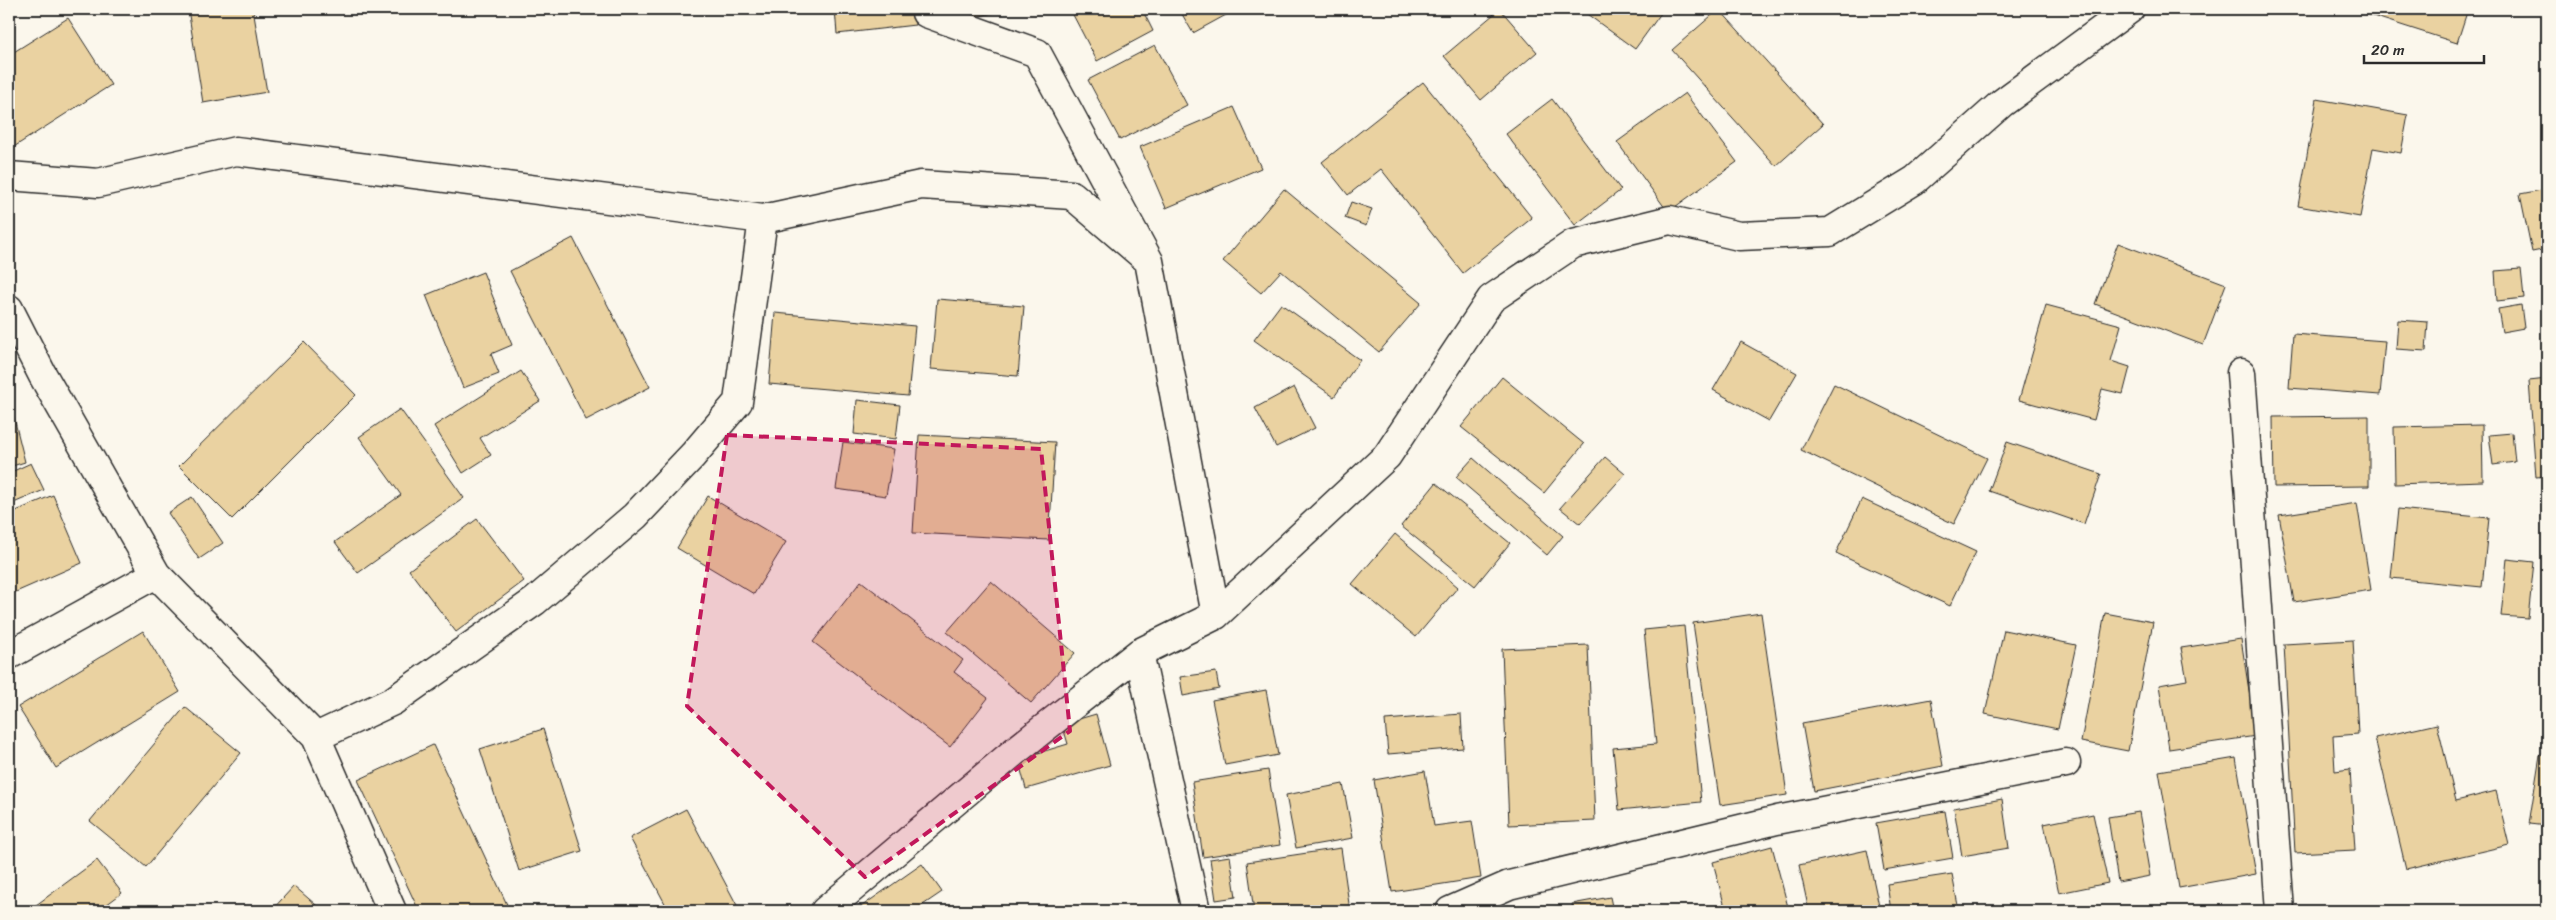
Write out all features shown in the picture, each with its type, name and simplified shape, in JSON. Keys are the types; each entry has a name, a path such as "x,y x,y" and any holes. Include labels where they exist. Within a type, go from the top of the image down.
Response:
{"street":[{"path":"926,9 926,13 1038,53 1149,261 1216,614"},
{"path":"825,911 1014,752 1139,653 1216,614 1387,456 1491,299 1573,244 1670,220 1739,236 1830,232 1915,180 2002,103 2130,9"},
{"path":"9,176 98,183 236,151 763,219 921,185 1072,195 1149,261"},
{"path":"316,737 393,701 534,601 634,516 693,455 738,402 763,219"},
{"path":"9,309 42,374 156,574 316,737 392,911"},
{"path":"2242,373 2280,911"},
{"path":"9,655 156,574"},
{"path":"1139,653 1196,911"},
{"path":"1450,911 1509,885 1767,822 2066,763"}],"highlighted area":[{"path":"727,435 1041,449 1070,731 865,877 687,706"}],"building":[{"path":"188,9 253,9 267,92 203,103"},
{"path":"835,9 914,9 915,25 837,34"},
{"path":"969,9 1009,9 972,18"},
{"path":"1070,9 1142,9 1153,31 1097,61"},
{"path":"1179,9 1237,9 1193,33"},
{"path":"1500,9 1537,52 1481,100 1444,56"},
{"path":"1580,9 1664,9 1635,49"},
{"path":"1719,9 1823,124 1776,166 1672,50"},
{"path":"2351,9 2468,9 2457,43"},
{"path":"68,18 111,85 9,150 9,55"},
{"path":"1155,45 1187,105 1120,140 1088,80"},
{"path":"1423,82 1532,218 1463,273 1381,169 1348,195 1322,162"},
{"path":"1685,93 1737,162 1668,212 1617,142"},
{"path":"1552,99 1621,190 1575,225 1506,134"},
{"path":"2317,99 2408,115 2401,153 2373,148 2360,217 2298,206"},
{"path":"1234,107 1261,168 1166,208 1140,147"},
{"path":"1284,189 1421,303 1379,352 1281,271 1261,293 1223,261"},
{"path":"2547,189 2547,249 2532,252 2520,194"},
{"path":"1351,202 1372,209 1366,226 1345,218"},
{"path":"573,238 650,387 586,420 510,271"},
{"path":"2118,243 2226,284 2203,345 2095,304"},
{"path":"2521,269 2524,298 2497,301 2495,271"},
{"path":"483,272 512,345 491,354 499,374 463,388 426,295"},
{"path":"937,299 1024,306 1018,376 931,369"},
{"path":"1281,304 1360,360 1334,397 1254,340"},
{"path":"2046,305 2121,325 2111,361 2130,367 2123,394 2102,389 2094,420 2019,400"},
{"path":"2521,305 2524,328 2502,332 2498,309"},
{"path":"775,313 915,326 908,396 769,384"},
{"path":"2398,320 2428,322 2426,351 2396,349"},
{"path":"2293,334 2385,341 2380,395 2289,388"},
{"path":"304,342 356,395 232,519 179,466"},
{"path":"1741,342 1797,373 1769,421 1713,390"},
{"path":"521,371 540,401 480,438 491,455 463,473 434,426"},
{"path":"1502,377 1584,444 1544,493 1461,427"},
{"path":"2547,379 2547,476 2536,477 2529,381"},
{"path":"1834,384 1987,458 1954,524 1801,450"},
{"path":"1294,387 1315,428 1276,447 1255,408"},
{"path":"9,398 25,462 9,467"},
{"path":"857,400 900,405 896,439 854,434"},
{"path":"400,409 464,498 358,573 335,542 401,495 359,437"},
{"path":"2369,416 2369,486 2274,487 2273,417"},
{"path":"2482,425 2483,481 2395,484 2394,427"},
{"path":"2512,433 2515,462 2493,465 2489,435"},
{"path":"919,435 1055,442 1049,540 913,533"},
{"path":"843,442 894,449 886,496 836,489"},
{"path":"2007,442 2101,474 2084,524 1989,491"},
{"path":"1605,457 1625,474 1580,524 1560,508"},
{"path":"1473,458 1563,536 1547,555 1456,477"},
{"path":"31,463 44,490 9,505 9,473"},
{"path":"1436,483 1510,543 1475,586 1401,526"},
{"path":"53,495 82,563 9,595 9,514"},
{"path":"708,496 786,542 754,594 677,548"},
{"path":"192,497 223,543 199,559 168,513"},
{"path":"1862,499 1976,552 1950,606 1836,553"},
{"path":"2357,503 2371,590 2294,602 2279,515"},
{"path":"2398,509 2489,518 2482,587 2391,578"},
{"path":"477,519 524,581 456,632 409,570"},
{"path":"1395,534 1458,587 1416,637 1352,584"},
{"path":"2507,559 2534,562 2528,618 2501,616"},
{"path":"861,581 963,660 954,672 988,698 950,747 813,642"},
{"path":"991,581 1075,653 1031,703 947,632"},
{"path":"1761,613 1787,795 1720,805 1693,623"},
{"path":"2105,613 2153,622 2128,751 2081,742"},
{"path":"1684,626 1701,802 1619,810 1613,748 1656,744 1644,630"},
{"path":"2004,630 2076,645 2058,729 1985,714"},
{"path":"143,631 180,692 56,768 18,707"},
{"path":"2241,639 2256,736 2169,749 2159,685 2187,680 2181,648"},
{"path":"2353,640 2358,734 2333,736 2335,771 2350,769 2355,850 2295,853 2284,644"},
{"path":"1588,645 1595,821 1509,825 1502,649"},
{"path":"1216,672 1219,689 1183,696 1180,677"},
{"path":"1266,690 1278,755 1225,765 1212,700"},
{"path":"1931,699 1943,766 1814,791 1802,723"},
{"path":"185,707 241,753 146,867 90,821"},
{"path":"1096,714 1110,765 1026,789 1018,759 1068,744 1062,724"},
{"path":"1461,714 1463,748 1388,754 1385,720"},
{"path":"2437,724 2456,801 2496,791 2509,845 2406,869 2375,738"},
{"path":"543,729 582,851 519,871 480,749"},
{"path":"433,745 510,911 419,911 358,780"},
{"path":"2540,755 2547,756 2547,826 2529,824"},
{"path":"2236,758 2256,874 2179,888 2159,771"},
{"path":"1268,770 1280,845 1203,857 1192,782"},
{"path":"1425,771 1434,826 1472,821 1481,878 1392,892 1374,780"},
{"path":"1343,784 1353,838 1296,848 1286,795"},
{"path":"2002,799 2009,848 1962,856 1954,808"},
{"path":"686,809 740,911 669,911 630,838"},
{"path":"1945,811 1953,858 1884,870 1876,823"},
{"path":"2139,812 2150,876 2118,882 2108,817"},
{"path":"2093,814 2108,883 2059,893 2044,824"},
{"path":"1772,846 1789,911 1726,911 1713,862"},
{"path":"1341,848 1350,911 1254,911 1247,862"},
{"path":"1867,850 1880,911 1809,911 1799,865"},
{"path":"1230,856 1236,897 1216,900 1210,859"},
{"path":"97,860 122,893 98,911 28,911"},
{"path":"922,864 942,892 914,911 855,911"},
{"path":"1952,874 1959,911 1891,911 1887,884"},
{"path":"294,886 323,911 271,911"},
{"path":"1610,897 1613,911 1573,911 1572,904"}]}
